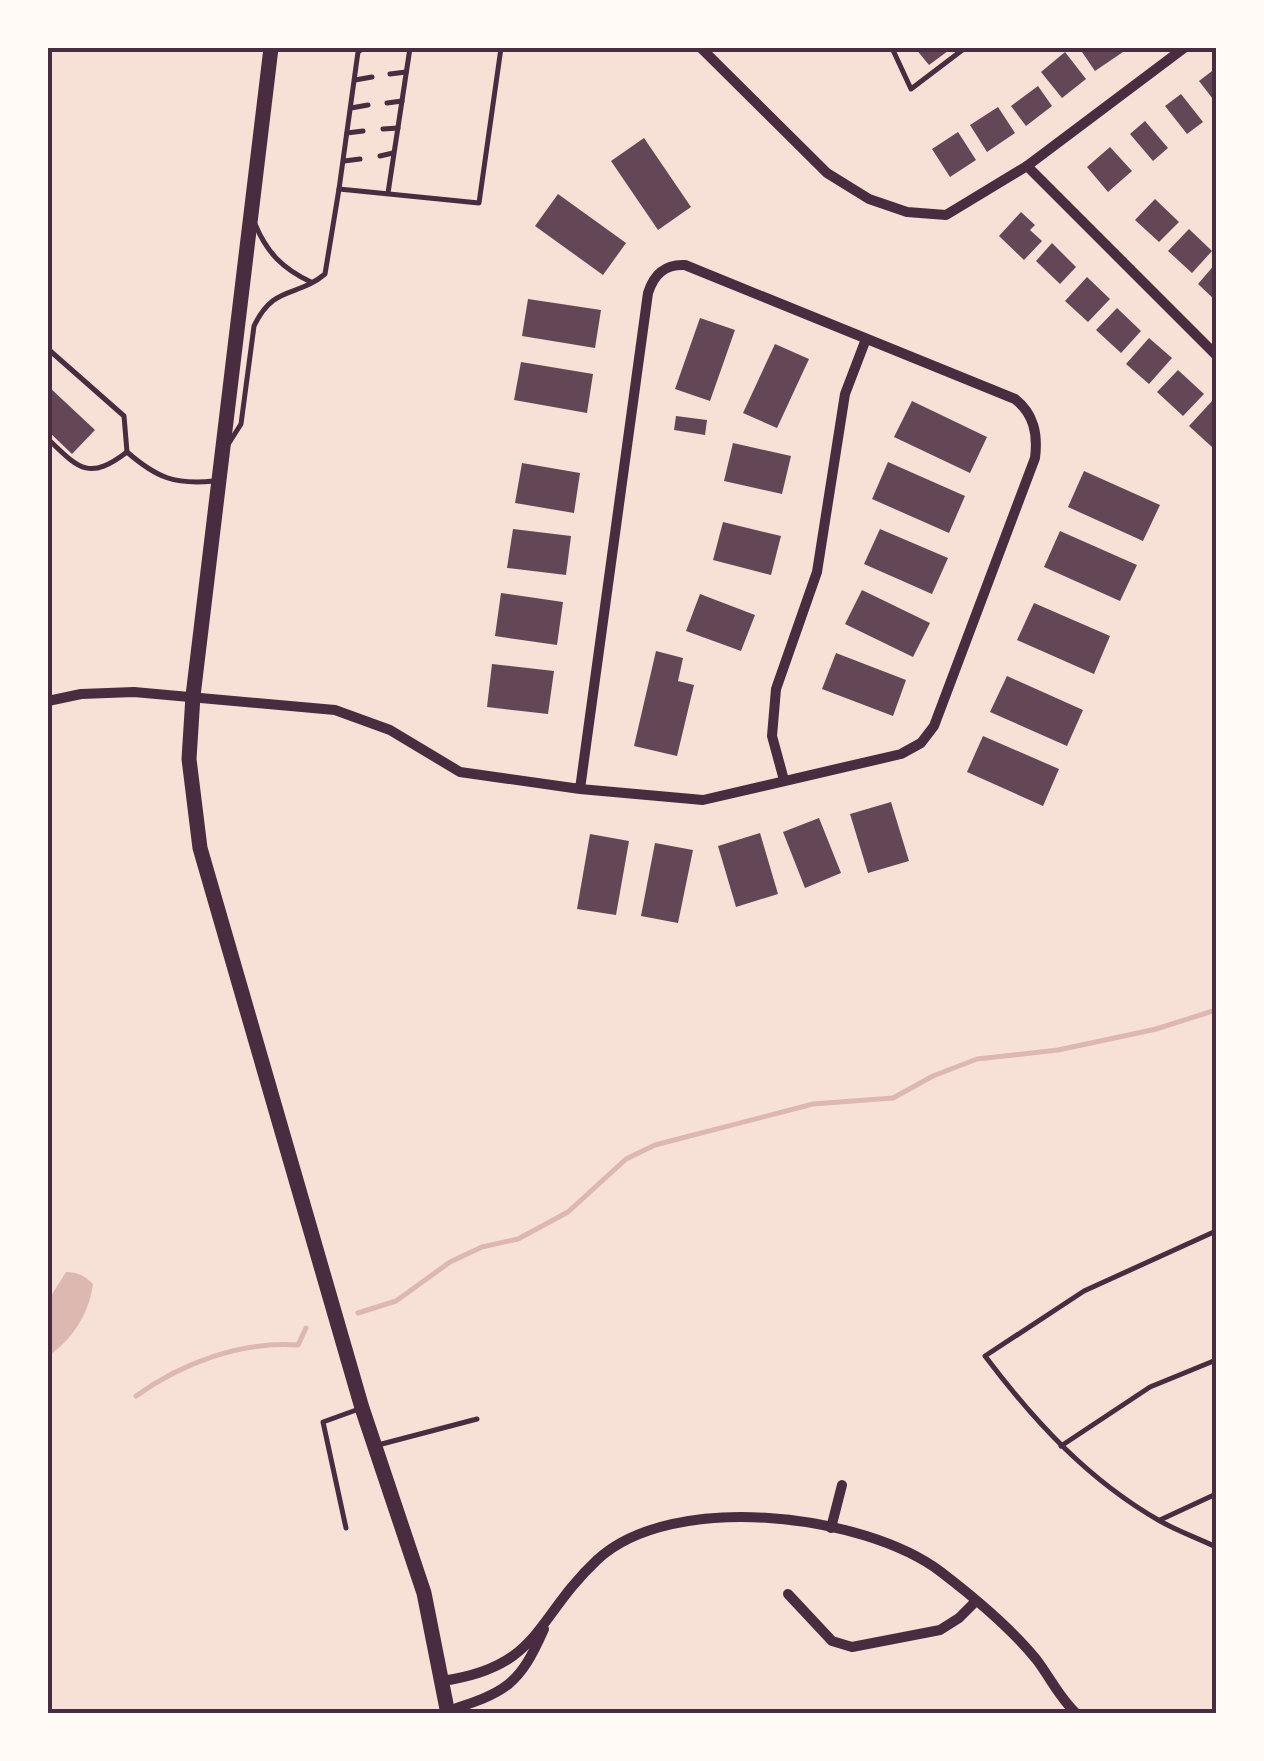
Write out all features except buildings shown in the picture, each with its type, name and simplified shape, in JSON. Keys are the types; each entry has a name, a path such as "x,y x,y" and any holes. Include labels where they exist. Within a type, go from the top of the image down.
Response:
{"main road":[{"path":"271,48 192,696 189,759 200,848 362,1408 424,1593 448,1712"}],"street":[{"path":"702,48 827,173 869,199 907,212 946,214 1028,166 1184,48"},
{"path":"1028,166 1216,355"},
{"path":"48,701 98,693 192,696 335,710 390,730 460,772 580,790 703,800 902,754 928,736 934,726 1035,458 1035,429 1030,416 1014,399 685,266 674,265 656,275 648,293 580,790"},
{"path":"784,780 772,736 776,688 817,572 845,394 866,339"},
{"path":"831,1528 842,1485"},
{"path":"448,1712 492,1696 514,1682 531,1659 547,1624 575,1584 602,1556 653,1528 700,1518 746,1516 878,1538 923,1559 1023,1644 1077,1714"},
{"path":"788,1594 832,1641 852,1647 940,1630 976,1601"},
{"path":"442,1681 474,1676 500,1666 547,1624"}],"lane":[{"path":"220,456 241,424 254,326 260,314 282,292 314,284 324,274 358,52 364,48"},
{"path":"388,193 410,48"},
{"path":"339,189 479,203 501,48"},
{"path":"892,48 912,89 965,48"},
{"path":"390,74 406,72"},
{"path":"354,80 372,78"},
{"path":"387,103 402,101"},
{"path":"351,108 368,105"},
{"path":"383,129 398,128"},
{"path":"347,132 363,131"},
{"path":"380,156 393,154"},
{"path":"344,161 360,159"},
{"path":"251,213 264,245 280,264 314,284"},
{"path":"48,349 124,416 128,452 152,474 188,484 217,481"},
{"path":"48,439 88,471 108,467 128,452"},
{"path":"1216,1231 1084,1291 986,1356 1024,1408 1078,1463 1160,1521 1216,1547"},
{"path":"1061,1446 1150,1387 1216,1360"},
{"path":"346,1528 323,1422 362,1408"},
{"path":"375,1446 477,1419"},
{"path":"1160,1521 1216,1494"}],"shaded area":[{"path":"66,1272 90,1281 91,1295 78,1325 48,1356 48,1301"}],"waterway":[{"path":"358,1313 396,1301 450,1262 482,1247 518,1239 568,1212 626,1159 655,1145 813,1104 893,1098 933,1076 977,1059 1058,1050 1156,1029 1216,1010"},
{"path":"136,1396 192,1364 213,1357 255,1347 298,1345 306,1328"}]}
